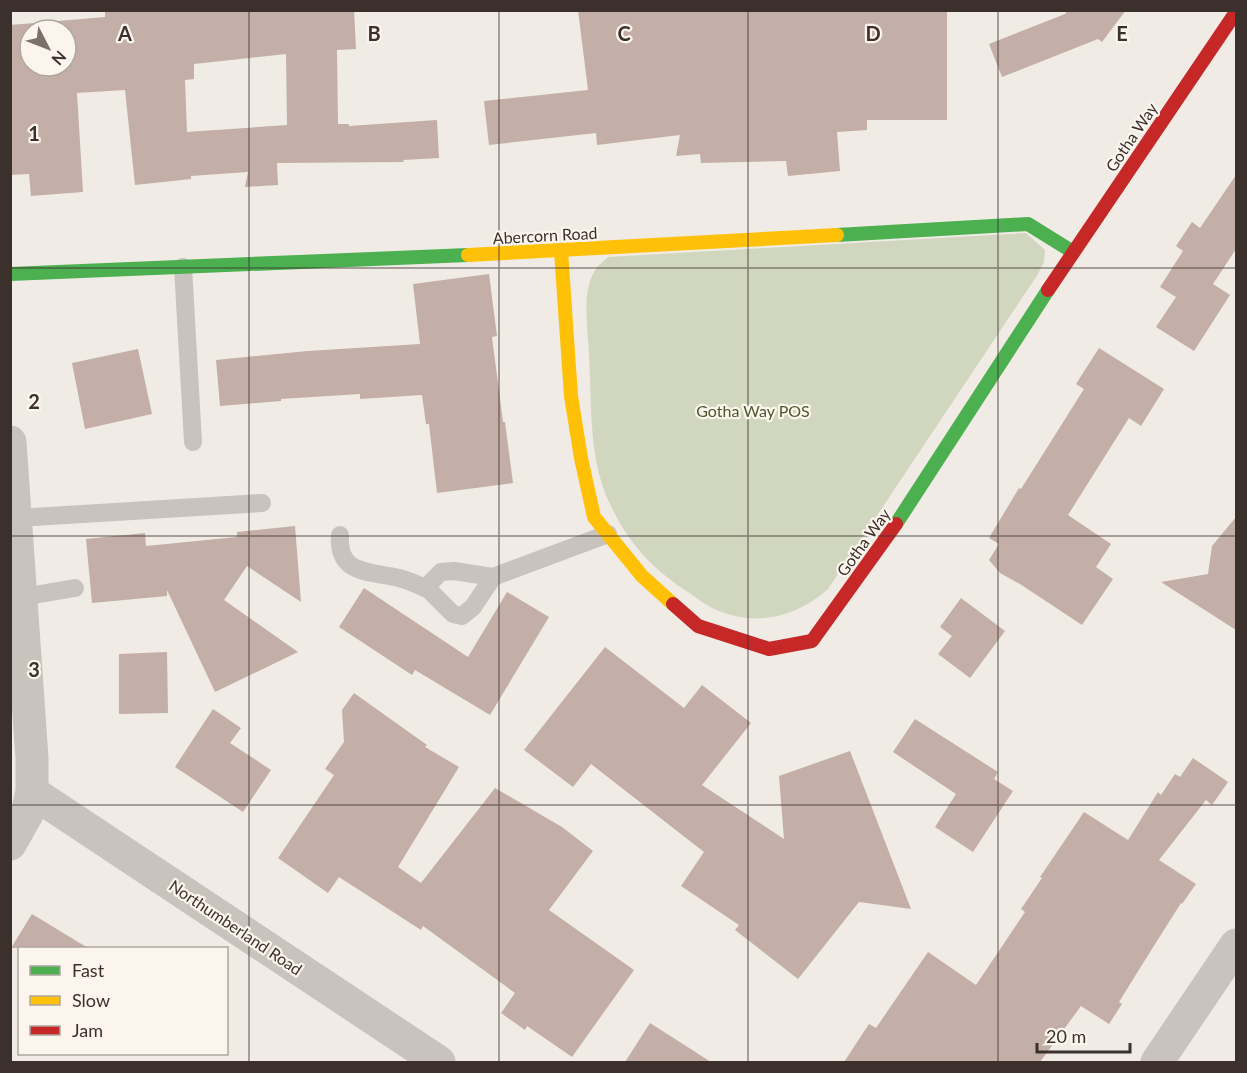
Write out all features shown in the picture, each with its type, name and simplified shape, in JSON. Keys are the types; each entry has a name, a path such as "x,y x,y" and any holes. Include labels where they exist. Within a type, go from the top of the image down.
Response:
{"street":[{"name":"Gotha Way","path":"561,251 571,396 580,458 594,517 642,576 698,626 769,649 812,640 894,528 1073,252 1236,12"},
{"name":"Abercorn Road","path":"10,274 561,251 1028,224 1073,252"},
{"path":"10,442 32,758 32,792 27,814 10,844"},
{"name":"Northumberland Road","path":"32,792 439,1062"},
{"path":"1157,1062 1236,945"}],"lane":[{"path":"183,267 193,442"},
{"path":"17,518 262,503"},
{"path":"429,590 431,582 441,572 454,571 493,577 608,534"},
{"path":"340,535 339,548 344,561 357,569 412,582 429,590 453,614 462,616 473,607 493,577"},
{"path":"22,597 75,588"}],"green space":[{"name":"Gotha Way POS","path":"1026,233 1045,250 1044,262 1038,274 828,589 791,612 763,618 734,616 703,603 675,583 652,564 633,542 616,517 602,485 592,430 587,322 588,289 595,270 608,257"}],"building":[{"path":"124,10 354,10 356,49 337,50 338,124 349,124 349,126 437,120 439,158 403,160 404,162 277,163 278,185 245,187 248,172 191,176 191,179 135,185 125,90 77,93 83,192 31,196 29,174 10,175 10,25 18,24 18,78 78,78 78,19 105,17 105,11","holes":["286,54 287,125 187,132 185,80 194,79 194,64"]},
{"path":"578,10 947,10 947,120 867,120 867,130 837,132 840,171 788,176 786,161 701,163 700,154 676,156 680,135 597,145 596,133 489,145 484,101 588,90"},
{"path":"1068,10 1126,10 1102,42 1098,39 1002,77 989,44 1065,14"},
{"path":"1236,175 1236,249 1213,284 1230,295 1194,351 1156,327 1176,297 1160,287 1183,251 1176,246 1192,222 1200,228"},
{"path":"489,274 497,336 492,337 513,483 437,493 429,424 426,424 422,395 360,399 360,394 220,406 216,360 420,344 413,284"},
{"path":"1099,348 1164,389 1141,426 1129,418 1068,515 1111,544 1096,567 1113,579 1082,625 1000,573 989,560 999,544 989,538 1084,389 1076,384"},
{"path":"138,349 152,414 85,429 72,363"},
{"path":"1236,517 1236,630 1161,582 1208,574 1212,546"},
{"path":"295,526 301,602 247,566 224,600 298,652 215,692 167,590 167,596 92,603 86,539 145,533 146,546 237,537 237,532"},
{"path":"364,588 468,657 507,592 549,617 490,715 415,670 412,675 339,627"},
{"path":"961,598 1005,631 970,678 938,654 952,636 940,627"},
{"path":"605,647 684,708 702,685 751,723 702,785 784,839 779,776 850,751 911,909 859,902 798,979 735,930 739,925 681,886 704,852 591,764 573,787 524,750"},
{"path":"167,652 168,713 119,714 119,654"},
{"path":"354,693 427,745 425,747 459,767 398,867 421,883 495,788 562,827 593,851 549,910 634,970 572,1057 527,1026 525,1030 501,1013 515,993 423,926 421,930 339,877 328,893 278,858 334,775 325,769 344,742 342,710"},
{"path":"213,709 241,728 230,743 271,770 243,812 175,767"},
{"path":"915,719 998,772 994,779 1013,791 973,852 935,827 956,794 893,752"},
{"path":"1193,758 1228,782 1212,805 1206,800 1159,860 1196,884 1181,903 1145,960 1119,1002 1122,1004 1109,1024 1081,1006 1040,1062 844,1062 869,1024 876,1028 928,952 976,985 1025,912 1021,909 1084,812 1128,840 1158,792 1161,795 1175,774 1180,777"},
{"path":"32,914 86,947 18,947 11,948"},
{"path":"650,1023 711,1062 625,1062"}],"traffic: fast":[{"path":"837,235 1028,224 1073,252"},
{"path":"10,274 468,255"},
{"path":"896,524 1048,290"}],"traffic: slow":[{"path":"468,255 837,235"},
{"path":"561,251 571,396 594,517 642,576 673,604"}],"traffic: jam":[{"path":"1048,290 1236,12"},
{"path":"673,604 698,626 769,649 812,641 896,524"}]}
